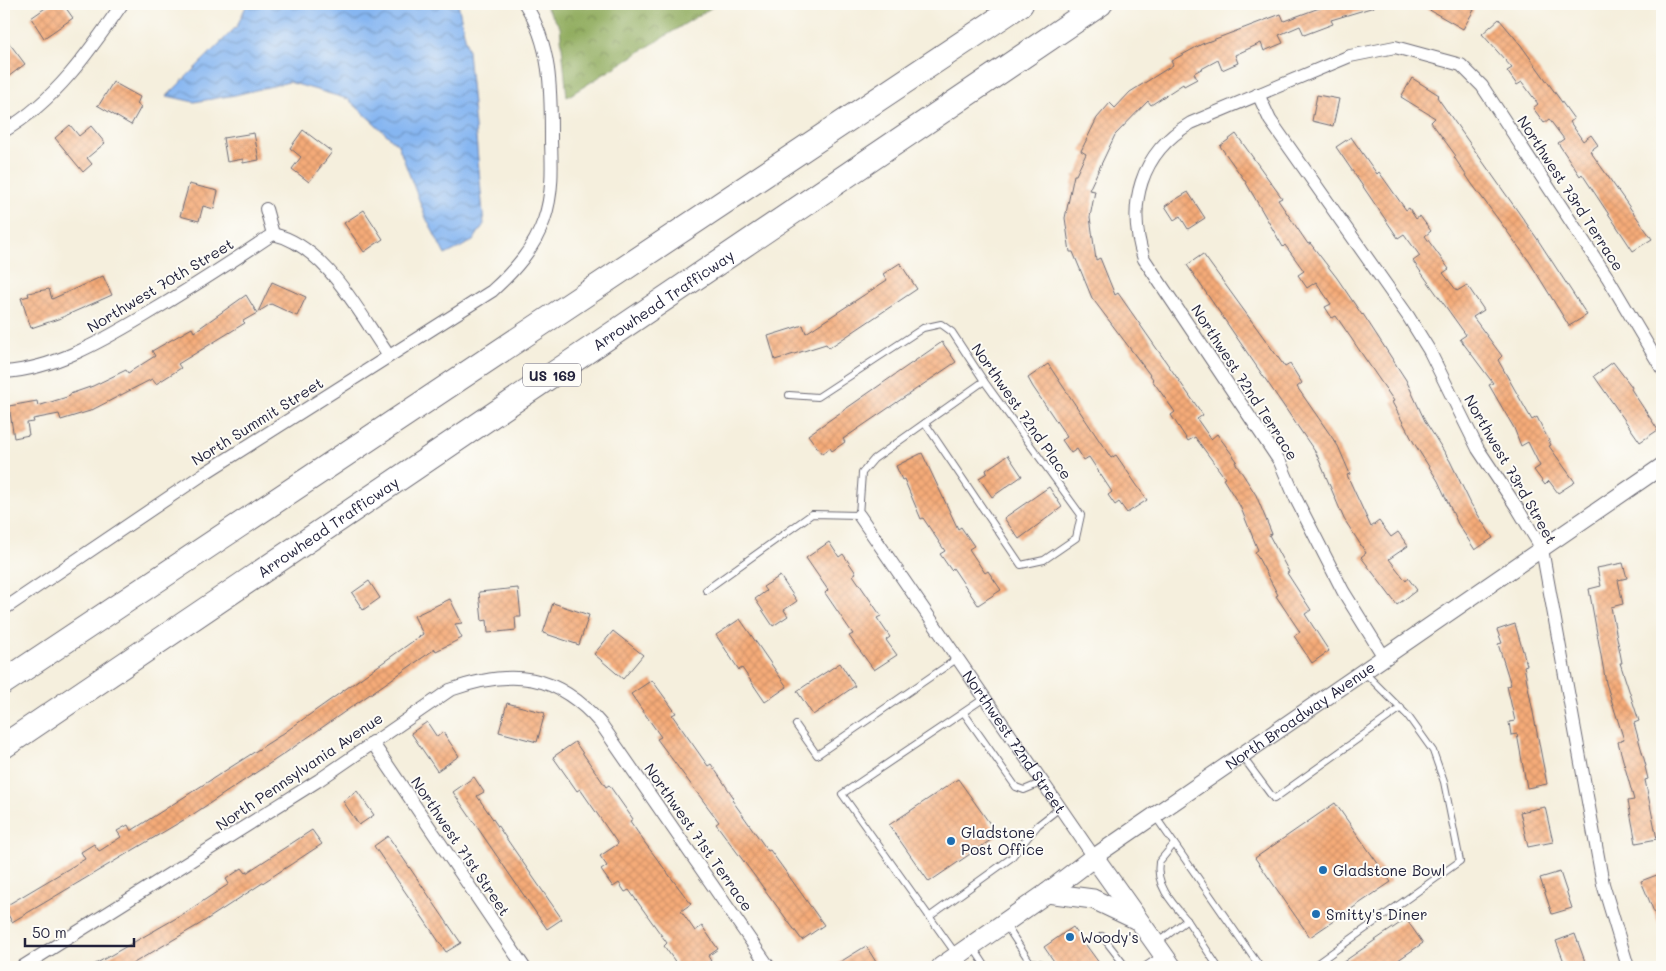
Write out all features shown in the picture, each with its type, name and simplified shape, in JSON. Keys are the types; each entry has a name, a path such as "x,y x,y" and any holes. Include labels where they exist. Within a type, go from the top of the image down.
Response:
{"highway":[{"path":"4,682 1021,4"},
{"name":"Arrowhead Trafficway","path":"4,746 1100,4"}],"main road":[{"name":"North Broadway Avenue","path":"940,967 1047,893 1094,857"},
{"name":"Northwest 72nd Street","path":"1094,857 1164,955"},
{"path":"1047,893 1093,898 1140,922"}],"street":[{"path":"4,131 44,101 74,71 122,4"},
{"name":"North Summit Street","path":"4,609 205,473 492,290 509,276 524,258 544,221 552,190 550,78 543,42 525,4"},
{"name":"Northwest 73rd Terrace","path":"1258,94 1350,56 1395,46 1461,65 1482,86 1608,278 1662,369"},
{"name":"Northwest 72nd Terrace","path":"1258,94 1191,123 1168,139 1147,169 1136,201 1136,223 1144,259 1280,462 1296,499 1343,591 1384,657"},
{"name":"Northwest 73rd Street","path":"1258,94 1270,120 1408,316 1429,350 1478,449 1516,506 1542,550 1603,884 1628,967"},
{"path":"266,210 272,234 285,236 304,247 329,270 389,356"},
{"name":"Northwest 70th Street","path":"4,372 35,367 101,342 202,282 272,234"},
{"name":"North Broadway Avenue","path":"1094,857 1662,466"},
{"name":"Northwest 72nd Street","path":"859,515 1094,857"},
{"name":"North Pennsylvania Avenue","path":"22,967 319,780 450,690 474,681 523,677 549,684 574,697 601,724"},
{"name":"Northwest 71st Terrace","path":"601,724 769,967"},
{"name":"Northwest 71st Street","path":"372,742 524,967"}],"lane":[{"name":"Northwest 72nd Place","path":"788,395 818,397 923,328 941,324 952,332 984,381 1080,515 1076,538 1044,560 1021,565 925,423"},
{"path":"706,590 812,514 859,515 862,473 874,459 984,381"},
{"path":"796,725 817,755 958,658"},
{"path":"1312,967 1460,861 1444,782 1433,751 1426,738 1401,708 1363,672"},
{"path":"986,698 842,794 929,917 964,951 986,967"},
{"path":"1242,756 1274,799 1401,708"},
{"path":"964,712 1016,787 1024,790 1043,782"},
{"path":"929,917 1011,858 1038,825 1061,807"},
{"path":"1155,816 1260,967"},
{"path":"1174,844 1159,862 1159,881 1218,967"},
{"path":"1144,967 1164,955 1187,920"},
{"path":"1004,923 1030,962"},
{"path":"1102,936 1126,967"},
{"path":"1023,967 1030,962 1043,964 1046,967"}],"green space":[{"path":"544,4 717,4 567,97 560,27"}],"water":[{"path":"247,4 458,4 468,51 484,224 473,241 445,255 426,218 398,145 348,99 289,82 235,95 194,102 167,96 237,26"}],"building":[{"path":"51,4 63,4 73,18 44,38 31,18"},
{"path":"1330,4 1374,4 1374,7 1331,20 1333,24 1304,35 1300,26 1279,35 1283,43 1264,51 1261,43 1235,55 1238,63 1222,70 1218,60 1194,73 1197,79 1184,86 1183,84 1151,105 1148,101 1115,135 1089,190 1095,191 1090,217 1096,260 1100,258 1115,295 1118,293 1203,415 1197,419 1211,439 1217,434 1237,461 1235,462 1256,495 1272,534 1269,535 1289,572 1287,573 1311,610 1305,614 1329,651 1312,663 1294,636 1300,632 1276,596 1278,595 1255,552 1258,550 1240,506 1223,479 1225,478 1195,437 1188,441 1171,415 1175,412 1153,379 1092,298 1073,252 1070,252 1065,218 1074,175 1076,175 1086,154 1081,151 1097,118 1110,103 1115,108 1130,92 1173,65 1171,61 1202,44 1281,14 1284,21"},
{"path":"1419,4 1464,4 1474,10 1463,29"},
{"path":"1499,19 1520,44 1574,119 1570,122 1583,141 1591,135 1598,145 1590,151 1652,239 1633,251 1582,174 1580,176 1558,143 1564,139 1549,119 1544,123 1533,108 1538,104 1522,82 1517,85 1507,71 1512,68 1482,34"},
{"path":"4,36 25,64 4,80"},
{"path":"1412,78 1439,95 1437,97 1536,237 1587,315 1569,326 1529,261 1472,184 1454,157 1456,156 1431,122 1435,118 1401,97"},
{"path":"113,82 140,97 137,104 141,107 131,125 97,105 99,105"},
{"path":"1317,95 1339,99 1333,126 1312,121"},
{"path":"70,125 79,136 91,126 105,143 87,158 92,164 83,172 55,138"},
{"path":"303,130 332,152 309,182 292,169 301,157 290,148"},
{"path":"254,133 259,160 243,163 243,159 227,162 223,138"},
{"path":"1236,134 1282,198 1278,200 1308,244 1310,243 1363,314 1406,380 1425,421 1450,461 1471,504 1493,538 1475,550 1458,524 1438,481 1414,443 1392,402 1394,401 1336,316 1332,318 1325,307 1331,304 1316,282 1307,288 1298,275 1304,271 1285,245 1283,247 1245,181 1220,146"},
{"path":"1351,137 1406,210 1409,208 1416,219 1420,216 1431,231 1425,236 1449,269 1443,273 1457,291 1467,285 1484,310 1473,317 1502,356 1498,360 1532,420 1537,417 1551,445 1549,446 1575,482 1558,493 1549,481 1545,485 1534,470 1540,466 1528,442 1521,446 1514,428 1489,385 1493,383 1460,339 1466,335 1413,261 1420,256 1404,234 1398,238 1336,147"},
{"path":"189,184 218,191 214,209 203,206 199,221 180,216"},
{"path":"1188,192 1205,218 1188,229 1180,216 1174,220 1165,206"},
{"path":"364,210 383,239 364,252 344,223"},
{"path":"1203,254 1285,367 1290,364 1302,383 1297,387 1338,446 1350,474 1347,475 1371,527 1379,521 1391,537 1398,532 1408,546 1389,559 1406,581 1408,578 1417,590 1397,605 1361,557 1366,553 1344,519 1316,453 1187,265"},
{"path":"900,263 917,289 829,348 826,344 775,360 768,336 803,325 806,333 887,280 883,274"},
{"path":"103,276 112,295 58,319 31,328 21,298 29,296 28,293 49,289 52,299"},
{"path":"272,282 306,297 297,316 271,304 258,312"},
{"path":"246,295 257,313 243,321 245,323 178,364 181,368 156,384 152,379 90,411 61,420 59,414 33,419 34,422 27,423 29,435 14,438 9,406 37,401 38,406 70,396 70,394 93,386 126,370 128,373 155,356 152,351 192,328 194,332"},
{"path":"942,342 956,362 843,439 845,442 832,451 830,448 822,454 808,435"},
{"path":"1613,362 1632,387 1631,389 1658,430 1640,442 1594,376"},
{"path":"1048,364 1111,458 1116,455 1147,500 1127,513 1119,502 1115,505 1108,495 1112,492 1089,457 1084,460 1077,449 1071,453 1062,440 1067,437 1028,378"},
{"path":"922,453 958,529 961,527 974,546 969,549 985,573 988,571 1001,590 978,605 953,568 951,570 940,554 945,551 923,518 921,519 904,479 902,480 896,466"},
{"path":"1008,455 1022,476 992,497 979,478 987,473 986,470"},
{"path":"1049,487 1062,507 1019,539 1004,518"},
{"path":"829,542 839,557 843,554 856,573 853,575 881,616 877,618 890,637 886,640 897,655 874,670 849,636 853,634 825,593 828,590 806,558"},
{"path":"1623,563 1627,578 1618,580 1623,604 1611,607 1622,663 1620,663 1639,721 1634,723 1646,766 1648,779 1645,780 1657,839 1636,843 1628,801 1634,800 1618,742 1624,740 1606,683 1589,589 1601,586 1597,568"},
{"path":"780,576 797,601 784,610 788,616 773,626 755,599 766,591 763,587"},
{"path":"369,581 380,598 363,610 352,593"},
{"path":"518,588 521,617 515,617 516,630 488,633 487,620 482,621 479,592"},
{"path":"450,599 462,623 455,624 462,638 436,651 435,649 192,815 12,922 4,907 85,859 81,852 94,844 99,851 101,850 121,837 117,831 128,825 131,831 281,735 423,634 414,616"},
{"path":"553,603 589,615 579,645 543,633"},
{"path":"740,619 787,687 765,702 742,668 739,670 716,635"},
{"path":"1515,624 1527,665 1524,666 1547,784 1527,788 1517,734 1511,735 1509,722 1515,721 1507,686 1511,685 1498,644 1502,643 1497,630"},
{"path":"613,631 643,655 623,679 594,654"},
{"path":"840,663 855,686 813,715 797,691"},
{"path":"652,680 676,713 672,715 708,766 711,764 734,798 732,800 824,925 802,940 716,824 719,822 657,739 661,737 631,694"},
{"path":"507,703 545,713 537,742 499,732"},
{"path":"427,722 437,737 443,732 459,756 437,771 411,733"},
{"path":"575,742 606,787 609,785 633,819 630,821 645,843 691,904 681,911 695,931 702,926 718,949 708,956 711,961 701,967 679,967 664,946 667,943 629,890 625,892 619,883 613,887 601,870 607,866 600,856 618,844 580,789 577,791 553,757"},
{"path":"474,777 484,792 477,796 562,919 547,929 453,792"},
{"path":"958,779 998,835 929,882 889,825"},
{"path":"357,791 374,815 359,825 343,801"},
{"name":"Gladstone Bowl","path":"1335,803 1391,882 1310,937 1255,858"},
{"path":"1545,807 1553,842 1528,847 1520,812"},
{"path":"312,830 322,844 200,924 127,967 90,967 180,916 229,884 226,879 242,868 246,873"},
{"path":"388,836 461,943 446,952 374,846"},
{"path":"1560,872 1572,908 1552,914 1540,878"},
{"path":"1662,873 1662,931 1641,881"},
{"path":"1406,919 1423,943 1388,967 1336,967"},
{"name":"Woody's","path":"1073,927 1102,967 1058,967 1044,947"},
{"path":"1575,934 1587,967 1566,967 1556,941"},
{"path":"866,946 876,962 868,967 832,967"}],"place":[{"name":"Gladstone Post Office","path":"951,841"},
{"name":"Gladstone Bowl","path":"1323,870"},
{"name":"Smitty's Diner","path":"1316,914"},
{"name":"Woody's","path":"1070,937"}]}
